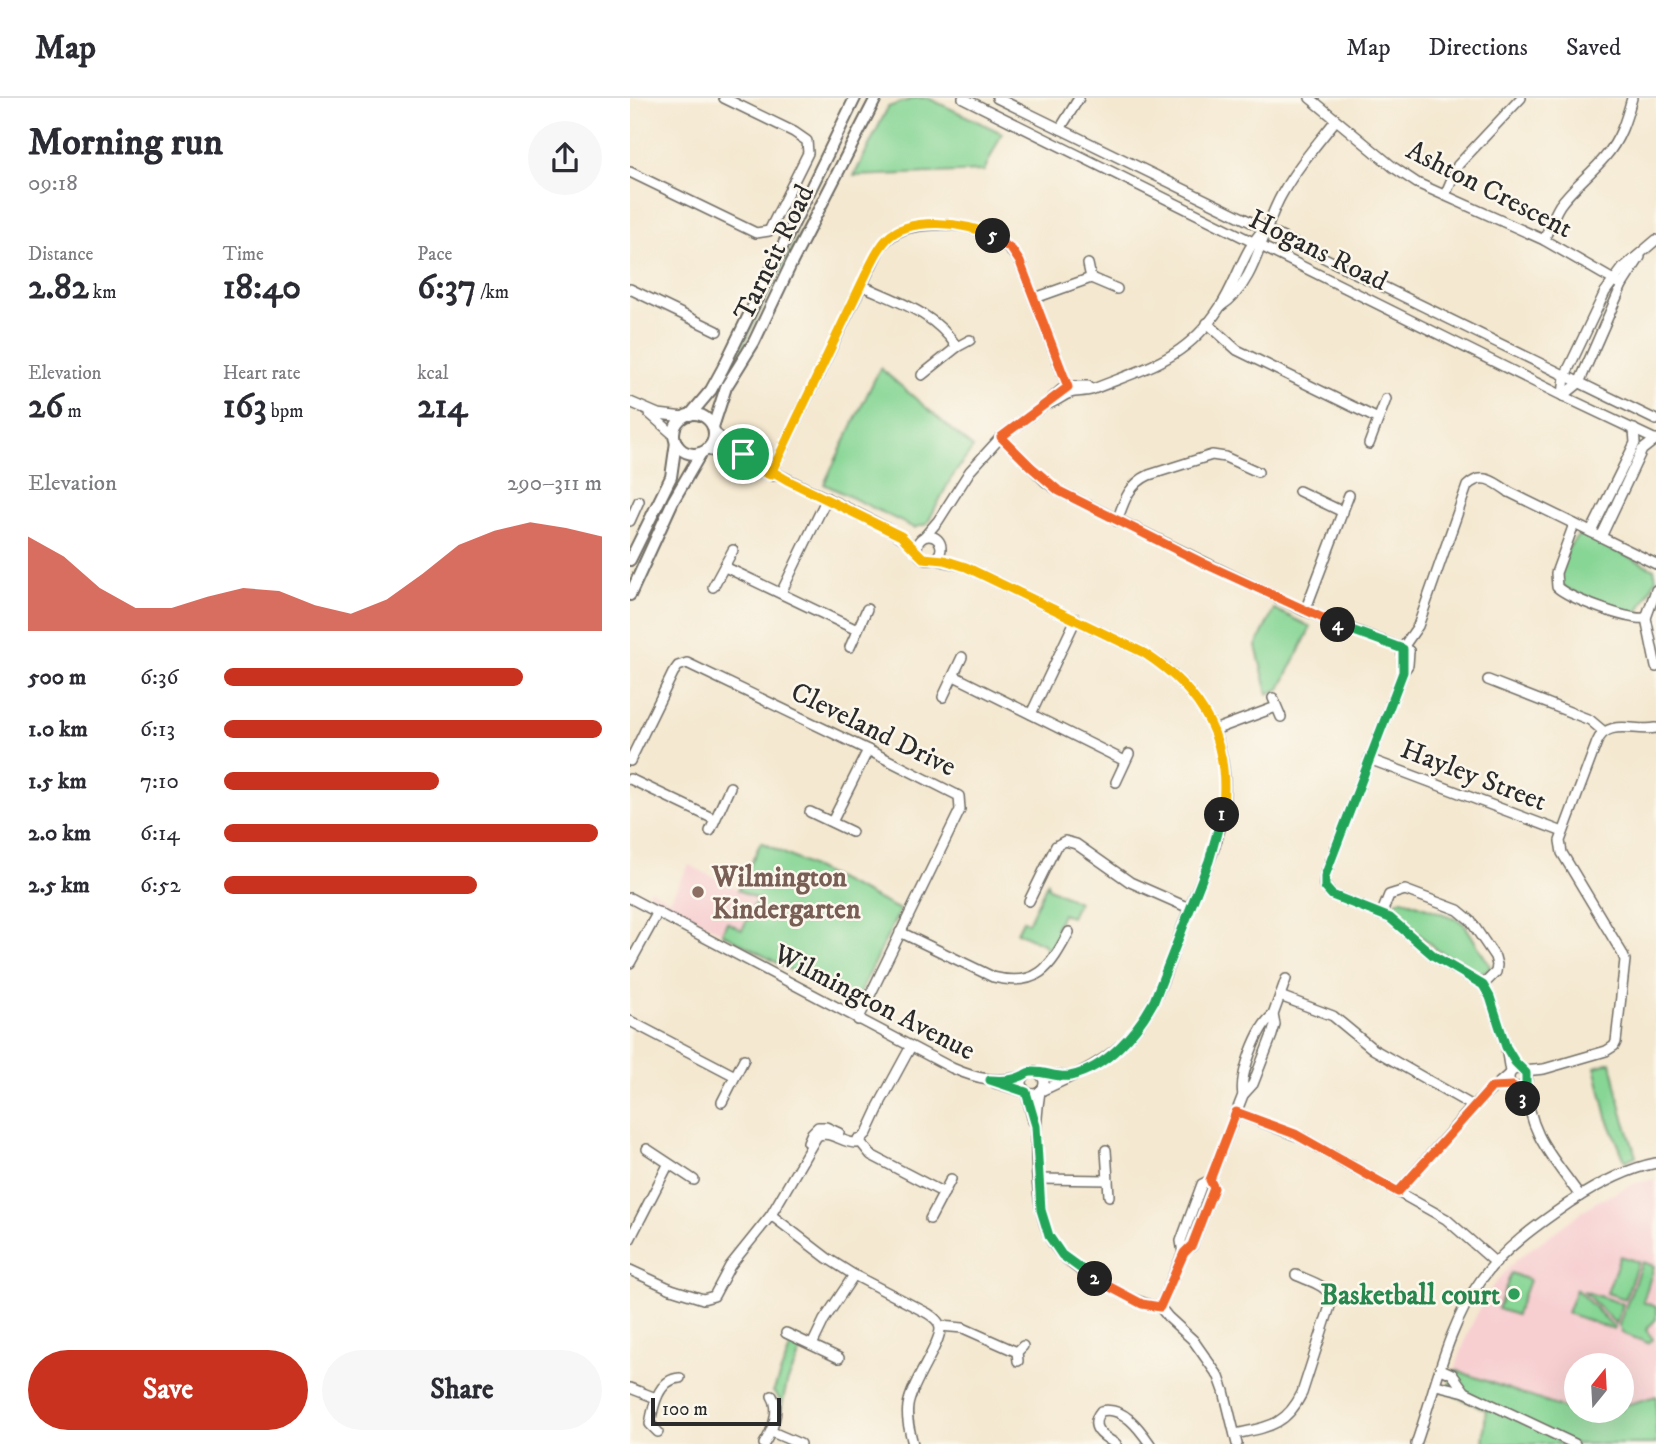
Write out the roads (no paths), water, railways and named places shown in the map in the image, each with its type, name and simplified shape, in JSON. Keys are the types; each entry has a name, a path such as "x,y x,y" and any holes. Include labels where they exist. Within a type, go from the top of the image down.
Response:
{"main road":[{"name":"Tarneit Road","path":"713,430 726,387 754,342 876,98"},
{"name":"Tarneit Road","path":"687,416 710,390 723,368 854,99"},
{"path":"630,560 671,477 677,425 687,416 704,417 713,430 712,443 704,451 673,501 630,595"},
{"path":"675,439 687,452 704,451"}],"street":[{"path":"630,172 755,233 769,231 808,153 807,141 724,98"},
{"name":"Hogans Road","path":"963,98 1656,440"},
{"name":"Hogans Road","path":"997,98 1656,420"},
{"path":"1060,129 1079,98"},
{"name":"Ashton Crescent","path":"1310,98 1393,167 1417,183 1544,240 1622,285"},
{"path":"1445,195 1458,165 1521,98"},
{"path":"1544,240 1558,208 1617,141 1632,98"},
{"path":"917,550 918,542 944,511 970,471 1001,437 1046,404 1058,402 1069,390 1090,390 1128,377 1174,355 1207,323 1221,306 1265,229 1281,194 1336,120"},
{"path":"771,472 880,248 898,231 915,226 953,224 974,227 1012,250 1035,298 1069,390"},
{"path":"1563,396 1565,376 1612,281 1630,261 1656,240"},
{"path":"1563,396 1579,383 1622,285 1643,252"},
{"path":"1088,264 1091,278"},
{"path":"1035,298 1091,278 1117,289"},
{"path":"862,285 929,317 941,326 957,347"},
{"path":"630,289 717,331"},
{"path":"1594,317 1605,322"},
{"path":"1207,323 1237,350 1378,419"},
{"path":"922,375 970,340"},
{"path":"1369,444 1386,399"},
{"path":"634,404 659,414 687,416"},
{"path":"634,404 675,439"},
{"path":"1591,532 1635,443 1634,429"},
{"path":"713,430 741,458"},
{"path":"1001,437 1059,491 1305,611 1406,650"},
{"path":"1601,537 1642,450 1656,440"},
{"path":"704,451 741,458 892,531 923,558 966,567 1144,653 1164,666 1188,688 1204,710 1214,730 1223,761 1225,781 1221,821 1209,861 1158,990 1144,1019 1112,1053 1095,1065 1041,1091 1033,1094 1025,1092"},
{"path":"1117,521 1130,488 1149,475 1218,455 1258,472"},
{"path":"1469,468 1476,482"},
{"path":"1406,650 1415,642 1418,626 1467,486 1476,482 1488,479 1509,492 1656,564"},
{"path":"1298,489 1343,512"},
{"path":"1305,611 1349,495"},
{"path":"781,593 827,498"},
{"path":"630,521 639,501"},
{"path":"933,559 939,555 944,511"},
{"path":"1574,524 1556,573 1556,587 1629,617 1646,618"},
{"path":"892,531 934,537 966,567"},
{"path":"713,587 733,550"},
{"path":"725,567 857,631"},
{"path":"1656,590 1646,618 1656,667"},
{"path":"850,647 867,609"},
{"path":"1031,714 1076,619"},
{"path":"1406,650 1408,665 1325,876 1327,890 1332,895 1399,924 1434,956 1483,985 1490,997 1506,1047 1508,1079 1526,1103"},
{"path":"943,697 962,657"},
{"name":"Cleveland Drive","path":"630,761 673,673 684,663 698,667 952,791 961,802 960,810 858,1020"},
{"path":"954,676 1127,758 1116,782"},
{"path":"1488,680 1590,720 1603,731"},
{"path":"1214,730 1274,703 1281,717"},
{"path":"1492,1087 1521,1087 1525,1076 1606,1051 1614,1046 1625,971 1622,953 1560,847 1563,832 1603,731 1611,727 1646,730 1656,728"},
{"path":"832,822 868,750"},
{"name":"Hayley Street","path":"1369,759 1563,832"},
{"path":"630,779 715,819"},
{"path":"710,831 730,787"},
{"path":"810,812 852,832"},
{"path":"1029,901 1056,846 1065,841 1088,851 1130,882 1189,908"},
{"path":"1381,915 1389,895 1405,890 1458,910 1471,920 1496,961 1496,972 1483,985"},
{"name":"Wilmington Avenue","path":"630,898 910,1048 974,1078 1006,1080 1023,1076"},
{"path":"630,964 658,912"},
{"path":"900,932 993,977 1008,981 1037,975 1054,960 1069,932"},
{"path":"1160,1307 1184,1253 1192,1245 1214,1188 1210,1180 1242,1095 1253,1084 1272,1035 1275,1025 1273,1015 1286,979"},
{"path":"1280,996 1333,1016 1373,1049 1473,1106"},
{"path":"630,1021 735,1076"},
{"path":"1506,1047 1525,1076 1526,1103 1536,1133 1580,1196"},
{"path":"858,1140 910,1048"},
{"path":"722,1102 744,1059"},
{"path":"1398,1192 1492,1087 1515,1069 1525,1076"},
{"path":"1036,1126 1021,1083 1023,1076 1032,1072 1070,1076"},
{"path":"1040,1074 1044,1082 1036,1126 1041,1210 1049,1236 1062,1255 1096,1280 1142,1304 1160,1307 1168,1318 1194,1339 1219,1377 1236,1439 1278,1422 1295,1407 1302,1393 1332,1300 1327,1290 1296,1275"},
{"name":"Wilmington Avenue","path":"990,1080 1025,1092"},
{"path":"1236,1112 1295,1134 1452,1223 1496,1263"},
{"path":"630,1270 695,1302 713,1302 722,1292 737,1258 771,1215 796,1170 812,1133 818,1127 829,1128 858,1140 871,1155 944,1193"},
{"path":"647,1149 694,1180"},
{"path":"1106,1150 1109,1196"},
{"path":"1416,1444 1463,1309 1483,1277 1517,1241 1580,1196 1603,1183 1656,1163"},
{"path":"630,1239 668,1165"},
{"path":"930,1219 951,1179"},
{"path":"1039,1180 1108,1180"},
{"path":"771,1215 827,1258 927,1313 940,1326 963,1328 1019,1353"},
{"path":"812,1345 824,1320 854,1275"},
{"path":"913,1444 907,1408 916,1380 938,1338 940,1326"},
{"path":"786,1333 839,1358"},
{"path":"1441,1369 1452,1374 1465,1392"},
{"path":"658,1432 650,1424 656,1398 667,1382 672,1378 680,1378"},
{"path":"1436,1385 1465,1392 1575,1444"},
{"path":"630,1388 656,1398"},
{"path":"764,1444 772,1432 776,1406 772,1396"},
{"path":"1116,1444 1096,1429 1096,1418 1101,1411 1112,1411 1135,1422 1150,1444"},
{"path":"772,1432 800,1444"}],"place":[{"name":"Wilmington Kindergarten","path":"698,892"},
{"name":"Basketball court","path":"1514,1294"}]}
